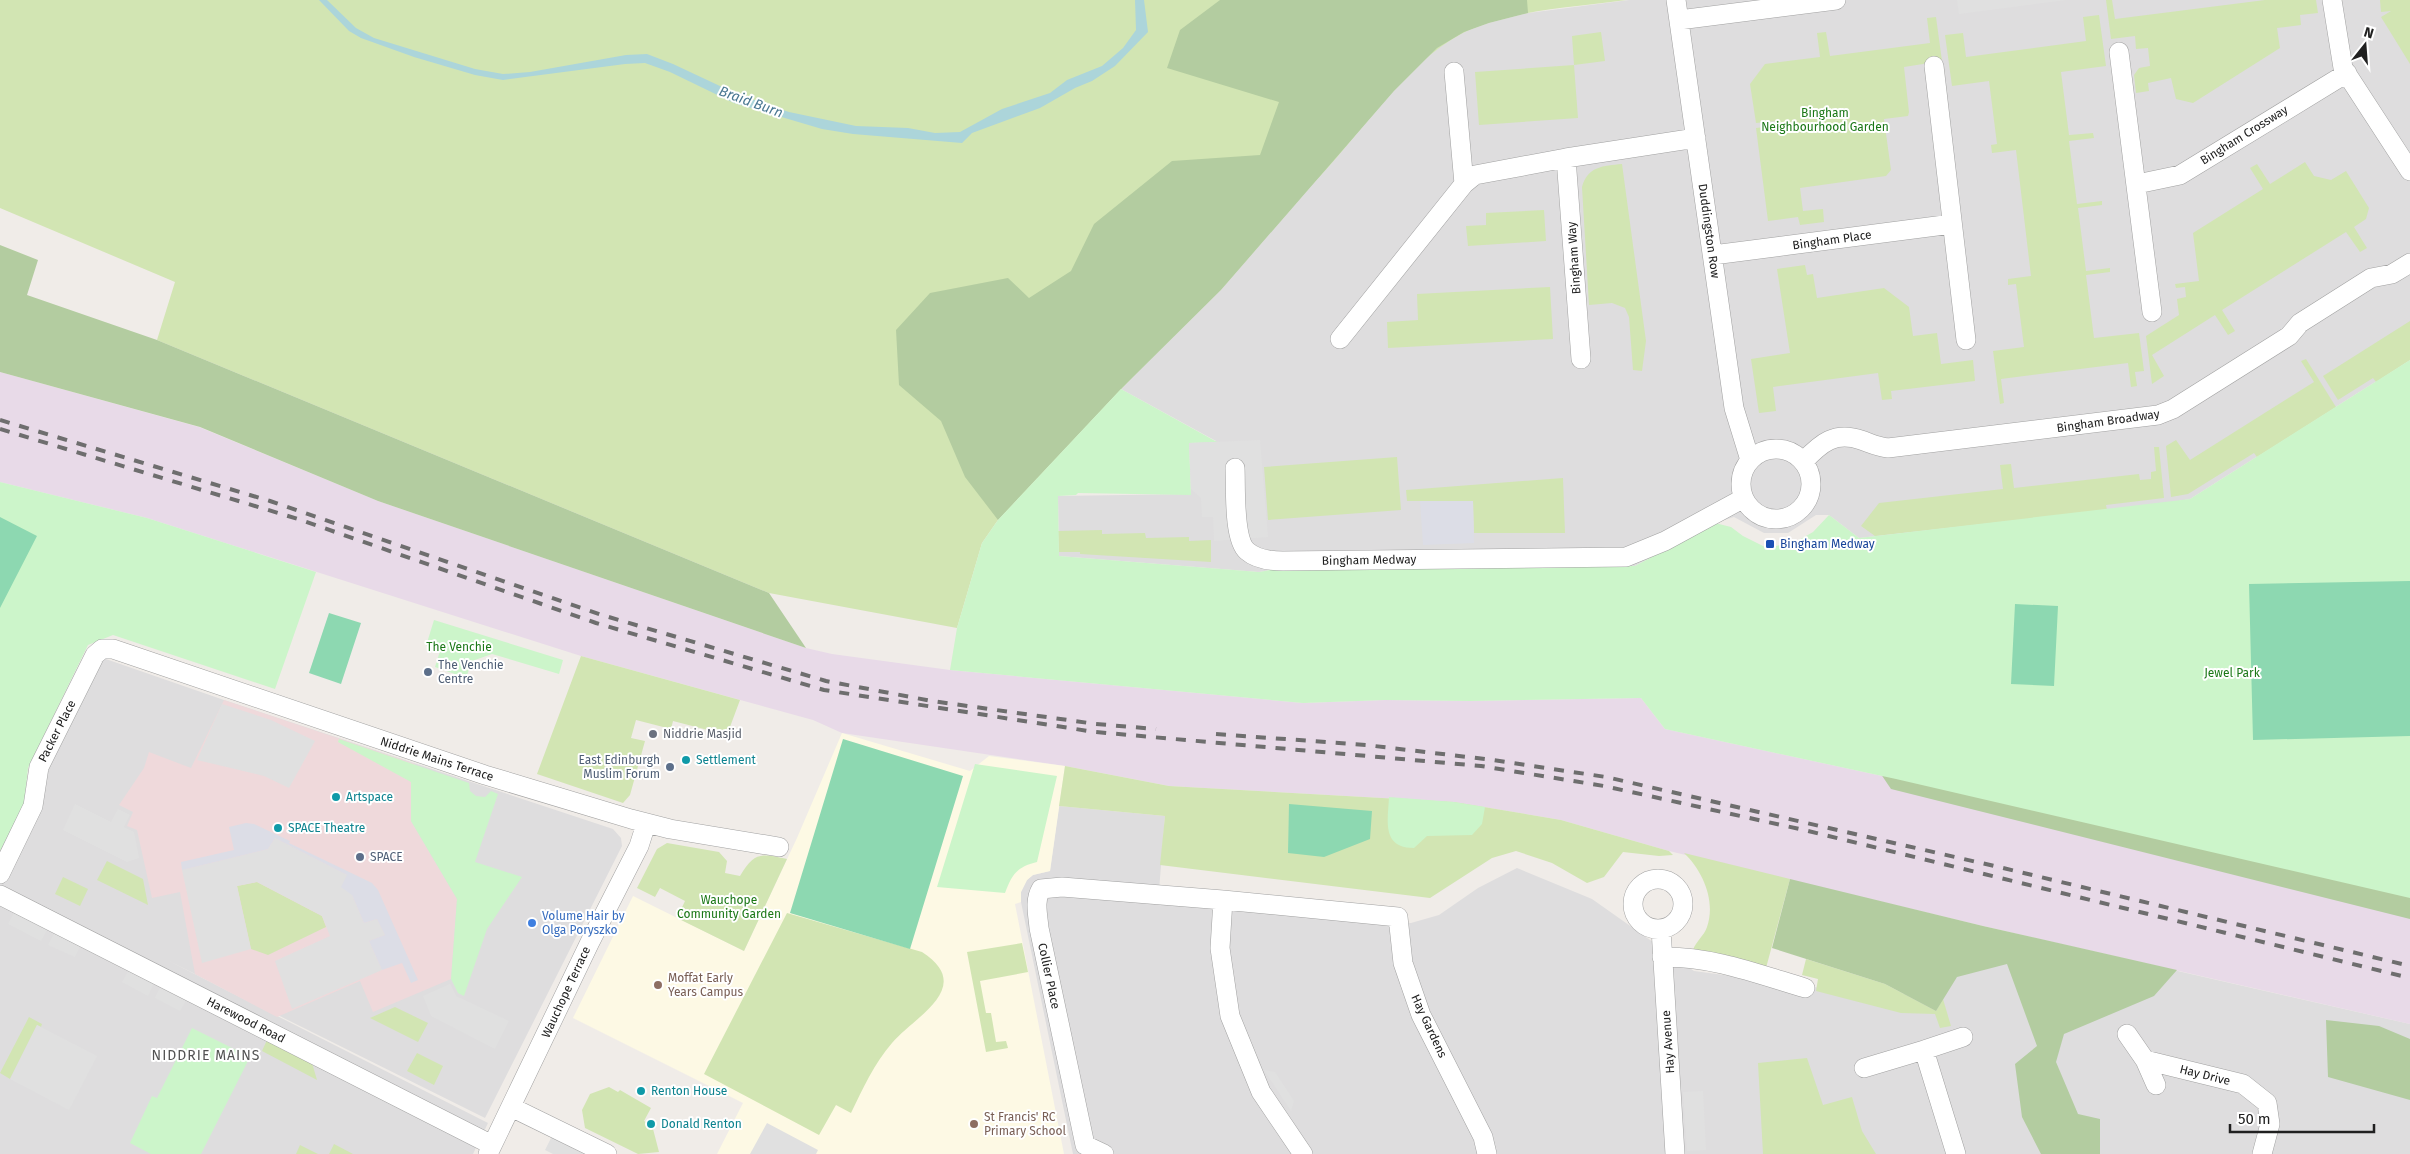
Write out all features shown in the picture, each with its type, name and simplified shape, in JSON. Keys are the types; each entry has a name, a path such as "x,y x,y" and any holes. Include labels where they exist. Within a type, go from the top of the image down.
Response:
{"street":[{"name":"Duddingston Row","path":"1676,0 1734,408 1750,460"},
{"path":"1678,20 1836,0"},
{"path":"2332,0 2344,68 2410,171"},
{"path":"2119,52 2152,312"},
{"path":"1934,66 1966,340"},
{"path":"1454,72 1464,184"},
{"name":"Bingham Crossway","path":"2137,184 2180,175 2347,74"},
{"path":"1340,339 1464,184 1476,175 1566,158 1696,138"},
{"name":"Bingham Way","path":"1566,158 1581,359"},
{"name":"Bingham Place","path":"1713,255 1952,224"},
{"name":"Bingham Broadway","path":"1804,461 1821,444 1837,436 1847,436 1888,448 2166,413 2289,336 2300,323 2371,278 2392,274 2410,263"},
{"path":"1777,448 1787,450 1804,461 1811,478 1810,495 1800,510 1793,515 1774,519 1763,517 1755,512 1744,498 1741,478 1750,460 1767,450 1777,448"},
{"name":"Bingham Medway","path":"1235,468 1239,532 1242,545 1246,550 1257,556 1284,561 1626,557 1665,541 1744,498"},
{"name":"Niddrie Mains Terrace","path":"102,649 113,649 485,775 646,824 779,847"},
{"name":"Packer Place","path":"0,874 33,806 39,767 95,655 102,649"},
{"name":"Wauchope Terrace","path":"491,1147 590,942 639,846 646,824"},
{"name":"Collier Place","path":"1104,1154 1085,1145 1039,928 1037,895 1041,889 1062,886 1145,894"},
{"name":"Hay Gardens","path":"1145,894 1398,917 1403,962 1421,1014 1483,1137 1487,1154"},
{"name":"Harewood Road","path":"0,895 491,1147"},
{"path":"1223,900 1220,948 1230,1016 1261,1092 1303,1154"},
{"name":"Hay Avenue","path":"1661,930 1675,1154"},
{"path":"1662,956 1685,956 1708,960 1805,988"},
{"path":"2127,1034 2145,1060 2156,1085"},
{"path":"1864,1068 1963,1037"},
{"path":"1924,1050 1956,1154"},
{"name":"Hay Drive","path":"2145,1060 2243,1084 2267,1104 2270,1124 2262,1154"},
{"path":"511,1106 607,1154"}],"shaded area":[{"path":"1629,0 2410,0 2410,360 2190,499 2161,504 1859,538 1829,515 1816,515 1788,533 1764,533 1734,517 1715,523 1635,566 1270,570 1259,572 1059,556 1058,496 1191,494 1189,443 1216,441 1121,389 1221,290 1394,91 1437,48 1464,32 1489,23 1528,13"},
{"path":"1957,0 2068,0 1959,14"},
{"path":"0,372 199,427 378,501 806,648 832,654 950,670 1303,703 1385,700 1470,701 1641,698 1665,729 1896,779 2410,898 2410,1024 1983,926 1669,851 1561,820 1454,802 1169,786 1065,766 842,733 813,720 581,656 147,518 0,482"},
{"path":"1260,440 1268,537 1214,541 1213,517 1202,517 1201,498 1191,489 1189,443"},
{"path":"1420,501 1473,501 1474,543 1423,545"},
{"path":"100,657 613,829 621,838 622,846 485,1118 169,961 488,1123 473,1154 0,1154 0,867"},
{"path":"224,700 415,764 411,821 457,899 451,979 373,1012 360,981 277,1017 195,974 180,892 152,898 137,830 127,826 133,812 119,805 144,768 149,752 191,768"},
{"path":"222,704 271,720 315,741 289,788 264,776 197,760"},
{"path":"842,733 970,771 989,756 1065,766 1050,871 1033,875 1027,880 1021,892 1021,902 1015,904 1064,1154 717,1154 743,1103 573,1018 633,896 744,951 797,838"},
{"path":"75,804 111,822 118,809 130,815 124,827 134,832 139,858 127,862 63,830"},
{"path":"1059,806 1165,816 1158,903 1411,923 1439,915 1478,888 1517,868 1592,899 1694,971 1896,998 2016,934 2410,1024 2410,1154 1073,1154 1021,902 1021,892 1027,880 1033,875 1050,871"},
{"path":"246,823 254,824 290,841 289,843 372,883 378,890 418,980 411,983 402,963 382,970 369,941 385,935 377,919 364,923 352,895 341,887 347,875 275,838 268,849 182,870 181,862 234,850 229,827"},
{"path":"275,838 347,875 352,895 364,923 377,919 385,935 369,941 382,970 292,1009 275,961 330,936 322,916 257,882 237,886 251,949 202,963 182,870 268,849"},
{"path":"15,911 48,928 41,941 8,924"},
{"path":"55,932 81,945 75,957 48,945"},
{"path":"129,970 154,983 148,996 122,982"},
{"path":"450,984 456,996 509,1021 495,1049 431,1016 423,996"},
{"path":"161,986 187,999 180,1011 155,998"},
{"path":"37,1025 97,1056 69,1110 10,1079"},
{"path":"1264,1070 1275,1072 1294,1101 1291,1111"},
{"path":"1703,1091 1706,1150 1687,1151 1683,1092"},
{"path":"767,1123 818,1150 816,1154 750,1154"},
{"path":"552,1136 589,1154 553,1154 545,1150"}],"green space":[{"path":"0,0 1626,0 1542,11 1498,20 1461,34 1421,62 1387,98 1322,174 998,520 982,543 957,628 769,593 157,340 175,282 0,208"},
{"path":"1220,0 1527,0 1528,13 1489,23 1464,32 1437,48 1394,91 1221,290 1121,389 998,520 965,477 941,421 899,385 896,330 930,293 1008,278 1029,298 1071,271 1094,224 1172,161 1260,155 1279,102 1167,68 1180,30"},
{"path":"2106,0 2112,0 2115,19 2265,0 2316,0 2318,13 2300,15 2301,25 2277,28 2280,48 2193,103 2176,99 2171,78 2148,83 2149,91 2136,93 2134,75 2139,68 2150,66 2148,48 2136,49 2135,36 2111,39"},
{"path":"2380,0 2410,0 2410,64 2381,17 2391,11 2381,12"},
{"path":"2099,15 2106,66 2061,72 2069,135 2093,133 2094,138 2069,141 2077,204 2102,201 2102,205 2078,208 2086,271 2110,268 2110,272 2086,275 2094,338 2139,333 2144,371 2135,372 2137,386 2131,387 2128,363 2001,379 2004,403 2000,404 1993,351 2024,347 2016,284 2008,285 2008,279 2031,276 2016,150 1992,153 1991,145 1997,144 1989,81 1952,86 1945,35 1963,33 1966,57 2086,41 2083,17"},
{"name":"Bingham Neighbourhood Garden","path":"1936,17 1942,61 1904,67 1908,116 1884,119 1891,170 1886,176 1800,188 1803,211 1823,209 1824,222 1800,225 1798,217 1768,221 1756,128 1780,125 1776,121 1756,123 1750,84 1765,64 1820,57 1817,33 1826,32 1830,56 1930,43 1927,18"},
{"path":"1601,32 1605,61 1574,65 1572,36"},
{"path":"1574,65 1578,118 1479,125 1475,72"},
{"path":"2305,162 2314,176 2331,180 2346,171 2369,208 2366,219 2354,227 2367,248 2360,252 2346,232 2222,310 2235,331 2228,335 2215,315 2152,355 2164,376 2152,384 2146,336 2179,315 2177,299 2186,297 2185,287 2176,288 2175,284 2199,281 2193,233 2263,189 2250,168 2257,164 2270,184"},
{"path":"1622,164 1646,341 1642,371 1633,370 1629,317 1625,308 1612,303 1589,305 1582,187 1588,175 1597,168"},
{"path":"1544,210 1546,241 1468,246 1466,226 1486,225 1486,213"},
{"path":"0,245 38,260 27,295 157,340 769,593 806,648 378,501 200,427 0,372"},
{"path":"1805,265 1807,275 1813,274 1817,298 1884,288 1909,307 1913,336 1937,333 1941,364 1973,360 1975,381 1891,391 1892,399 1882,400 1878,373 1773,387 1776,411 1759,413 1751,359 1790,353 1777,269"},
{"path":"1550,287 1553,339 1388,348 1387,322 1418,320 1417,294"},
{"path":"2410,321 2410,360 2376,382 2373,378 2338,400 2323,376"},
{"path":"2306,359 2336,407 2257,457 2254,453 2188,494 2171,497 2166,446 2176,440 2190,460 2314,382 2301,361"},
{"name":"Jewel Park","path":"2410,360 2410,898 1896,779 1665,729 1641,698 1470,701 1385,700 1303,703 950,670 957,628 982,543 998,520 1121,389 1217,442 1189,443 1191,495 1078,493 1076,495 1058,496 1059,556 1259,572 1270,570 1635,566 1715,523 1731,527 1743,536 1765,547 1799,540 1813,532 1829,515 1859,538 2190,499"},
{"path":"2154,447 2159,447 2164,498 2106,505 2107,510 1875,536 1861,526 1879,503 2003,489 2000,465 2011,464 2014,488 2139,474 2140,480 2151,479 2151,472 2156,471"},
{"path":"1397,457 1401,510 1268,520 1264,467"},
{"path":"1563,478 1565,533 1474,533 1473,501 1407,501 1406,490"},
{"path":"0,482 147,518 316,572 275,689 113,635 88,645 28,768 24,805 0,851"},
{"path":"0,517 37,536 0,608"},
{"path":"1102,530 1102,534 1145,533 1146,538 1189,537 1189,541 1211,540 1211,562 1059,552 1058,531"},
{"path":"2410,581 2410,736 2253,740 2249,584"},
{"path":"2015,604 2058,606 2054,686 2011,684"},
{"path":"329,613 361,623 341,684 309,673"},
{"name":"The Venchie","path":"434,620 563,660 559,674 492,654 472,661 466,678 435,667 440,651 426,646"},
{"path":"581,656 740,700 727,735 673,721 671,729 636,720 631,738 645,741 630,795 623,803 537,774"},
{"path":"339,739 469,783 470,791 476,796 485,797 491,791 498,794 475,862 522,877 487,929 464,996 458,993 451,979 457,899 411,821 411,782 338,742"},
{"path":"843,739 963,776 910,949 790,913"},
{"path":"1864,749 2410,830 2410,919 1891,789"},
{"path":"975,764 1057,776 1037,862 1025,866 1016,872 1005,893 937,887"},
{"path":"1065,766 1169,786 1454,802 1561,820 1669,851 1673,855 1659,856 1623,852 1604,877 1587,883 1552,863 1516,851 1492,858 1430,898 1160,865 1165,816 1059,806"},
{"path":"1389,797 1454,802 1485,807 1482,824 1472,835 1427,836 1414,848 1403,847 1391,838 1389,831"},
{"path":"1289,804 1372,811 1370,839 1324,857 1288,853"},
{"name":"Wauchope Community Garden","path":"667,843 719,852 727,861 725,873 740,876 750,862 759,856 764,855 787,859 744,951 677,918 685,901 660,888 655,897 637,888 657,849"},
{"path":"1684,853 1790,879 1766,968 1693,950 1707,927 1710,907 1709,897 1702,877"},
{"path":"107,861 143,879 148,905 97,880"},
{"path":"63,877 88,889 80,906 55,894"},
{"path":"1790,879 1983,926 2177,970 2154,996 2064,1034 2056,1062 2078,1114 2100,1119 2100,1154 2041,1154 2022,1117 2015,1064 2037,1046 2007,964 1957,977 1936,1011 1885,984 1772,948"},
{"path":"257,882 322,916 326,927 268,955 251,949 237,886"},
{"path":"787,913 922,952 937,965 943,977 942,989 936,1000 926,1012 892,1043 869,1076 851,1113 836,1105 819,1135 704,1074"},
{"path":"1022,943 1028,972 980,981 986,1013 991,1013 996,1042 1006,1041 1008,1048 986,1052 967,952"},
{"path":"1806,959 1885,984 1936,1011 1943,999 1951,1026 1940,1028 1935,1014 1901,1013 1816,991 1818,979 1802,975"},
{"path":"395,1007 428,1023 418,1042 370,1018"},
{"path":"29,1017 42,1024 41,1027 37,1025 10,1079 0,1073"},
{"path":"2326,1020 2379,1026 2410,1039 2410,1100 2328,1077"},
{"path":"192,1028 250,1057 201,1154 151,1154 130,1143 152,1096 157,1098"},
{"path":"267,1040 312,1063 317,1080 262,1051"},
{"path":"417,1053 443,1066 434,1085 407,1071"},
{"path":"1807,1058 1823,1105 1852,1097 1862,1131 1876,1154 1763,1154 1758,1063"},
{"path":"609,1087 618,1092 620,1090 651,1108 644,1121 652,1125 659,1152 638,1154 585,1128 582,1110 590,1094"},
{"path":"334,1144 353,1154 329,1154"},
{"path":"300,1145 318,1154 296,1154"}],"water":[{"name":"Braid Burn","path":"319,0 327,0 356,28 374,38 475,69 503,74 530,72 626,55 647,54 737,94 789,112 856,126 908,128 935,133 960,132 1002,109 1050,93 1067,80 1102,66 1123,48 1136,30 1135,0 1144,0 1148,32 1115,66 1092,81 1075,88 1040,108 972,133 962,143 853,134 822,129 734,103 670,72 645,63 503,80 475,75 414,57 361,38 349,31"}],"railway":[{"path":"0,420 270,501 602,615 826,681 932,701 1096,724 1156,729"},
{"path":"0,429 298,519 596,623 824,690 1095,732 1481,766 1604,786 1804,830 2410,978"},
{"path":"1216,734 1366,745 1493,760 1606,777 2003,868 2410,966"}],"place":[{"name":"Bingham Medway","path":"1770,544"},
{"name":"The Venchie Centre","path":"428,672"},
{"name":"Niddrie Masjid","path":"653,734"},
{"name":"Settlement","path":"686,760"},
{"name":"East Edinburgh Muslim Forum","path":"670,767"},
{"name":"Artspace","path":"336,797"},
{"name":"SPACE Theatre","path":"278,828"},
{"name":"SPACE","path":"360,857"},
{"name":"Volume Hair by Olga Poryszko","path":"532,923"},
{"name":"Moffat Early Years Campus","path":"658,985"},
{"name":"Renton House","path":"641,1091"},
{"name":"Donald Renton","path":"651,1124"},
{"name":"St Francis' RC Primary School","path":"974,1124"}],"district":[{"name":"NIDDRIE MAINS","path":"206,1055"}]}
